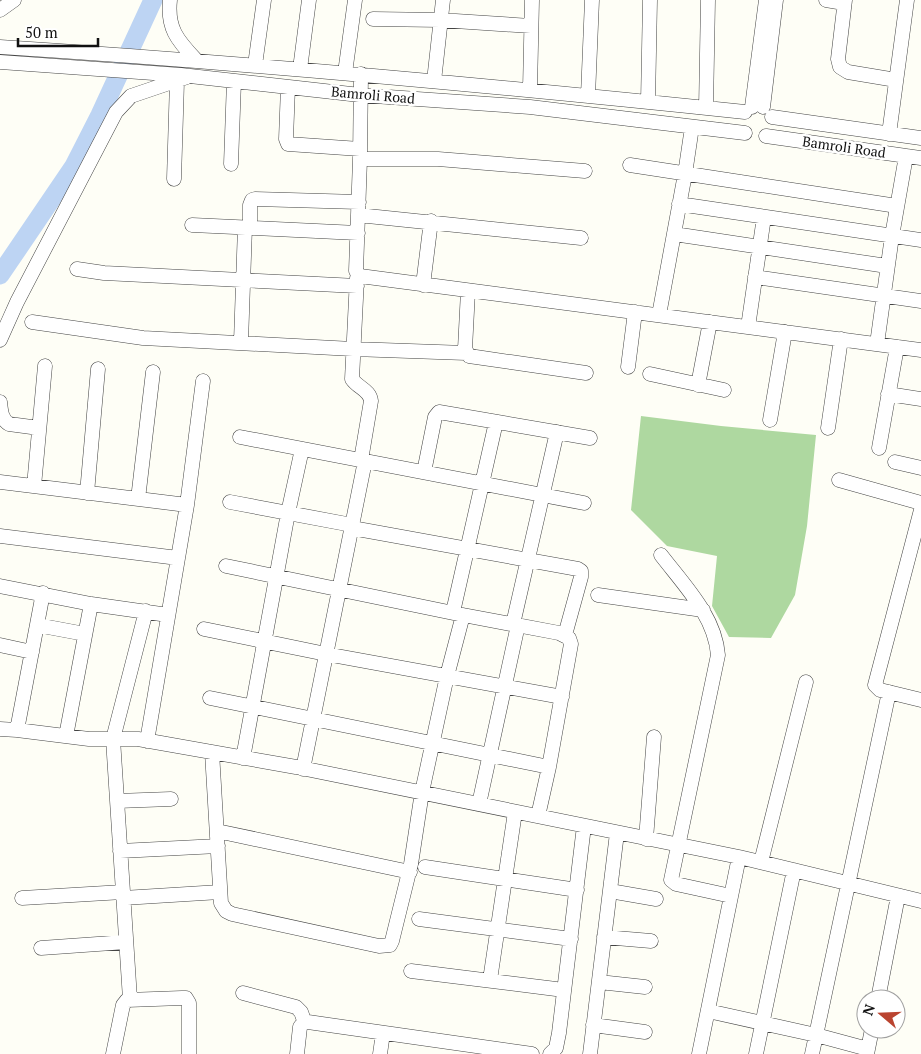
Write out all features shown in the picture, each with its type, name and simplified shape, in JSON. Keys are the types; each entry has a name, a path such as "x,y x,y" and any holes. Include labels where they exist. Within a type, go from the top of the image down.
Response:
{"street":[{"path":"0,10 14,0"},
{"path":"170,0 169,12 174,33 191,59"},
{"path":"255,65 264,0"},
{"path":"300,69 310,0"},
{"path":"345,73 355,0"},
{"path":"434,81 443,0"},
{"path":"530,89 532,0"},
{"path":"588,96 592,0"},
{"path":"648,102 650,0"},
{"path":"706,108 708,0"},
{"path":"766,0 758,111 772,128 766,136 752,138 745,133 741,122 758,111 776,0"},
{"path":"826,0 844,1 838,59 840,67 848,72 896,80"},
{"path":"889,134 907,0"},
{"path":"373,20 440,20 531,26"},
{"name":"Bamroli Road","path":"0,46 191,59 530,89 706,108 758,111 921,138"},
{"name":"Bamroli Road","path":"0,62 234,81 360,95 530,107 745,133"},
{"path":"303,769 352,527 371,401 368,393 352,379 357,280 361,74"},
{"path":"0,340 17,302 116,112 130,96 183,77 174,180"},
{"path":"231,164 234,81"},
{"path":"288,87 286,139 288,144 360,154 585,171"},
{"path":"659,315 692,127"},
{"name":"Bamroli Road","path":"766,136 921,158"},
{"path":"877,344 887,266 906,156"},
{"path":"630,165 897,206"},
{"path":"241,342 242,280 250,205 252,200 255,199 359,208 431,221 582,238"},
{"path":"680,204 921,240"},
{"path":"748,327 764,217"},
{"path":"423,285 431,221"},
{"path":"192,225 358,233"},
{"path":"674,234 887,266"},
{"path":"77,269 104,273 242,280 357,280 364,277 921,350"},
{"path":"755,277 921,301"},
{"path":"466,353 468,290"},
{"path":"628,367 635,312"},
{"path":"32,322 143,338 466,353 474,358 586,373"},
{"path":"698,385 710,322"},
{"path":"770,420 785,332"},
{"path":"828,428 841,340"},
{"path":"878,448 897,347"},
{"path":"34,486 45,366"},
{"path":"87,492 98,369"},
{"path":"138,499 154,372"},
{"path":"650,374 724,390"},
{"path":"147,741 187,505 203,381"},
{"path":"888,394 921,399"},
{"path":"0,402 2,417 9,424 40,428"},
{"path":"424,472 435,417 439,412 590,438"},
{"path":"212,752 220,892 223,908 232,914 383,946 390,945 410,872 422,792 447,676 458,614 466,549 496,422"},
{"path":"479,804 505,687 528,560 557,432"},
{"path":"240,437 584,504"},
{"path":"242,758 288,513 302,449"},
{"path":"895,462 921,468"},
{"path":"839,480 921,503"},
{"path":"0,482 187,505"},
{"path":"230,502 466,549 573,567 581,572 581,577 565,635"},
{"path":"921,510 875,682 876,687 921,700"},
{"path":"0,536 178,558"},
{"path":"661,555 703,610 717,647 718,655 671,877 673,883 731,896"},
{"path":"226,566 458,614 516,624 565,635 569,638 571,644 550,767 538,816"},
{"path":"0,586 91,604 168,615"},
{"path":"17,730 43,593"},
{"path":"598,595 703,610"},
{"path":"66,736 91,604"},
{"path":"130,1000 113,739 146,611"},
{"path":"37,624 85,634"},
{"path":"204,629 326,654 562,697"},
{"path":"0,645 32,652"},
{"path":"761,862 806,682"},
{"path":"812,1054 889,692"},
{"path":"210,698 550,767"},
{"path":"0,729 88,739 147,741 212,752 422,792 739,857 921,901"},
{"path":"646,839 654,737"},
{"path":"117,802 171,799"},
{"path":"490,980 515,812"},
{"path":"550,1054 556,1048 559,1034 584,826"},
{"path":"217,831 410,872"},
{"path":"590,1054 617,832"},
{"path":"120,851 218,846"},
{"path":"699,1054 739,857"},
{"path":"425,867 577,890"},
{"path":"756,1054 794,870"},
{"path":"610,891 656,899"},
{"path":"22,898 220,892"},
{"path":"880,989 898,896"},
{"path":"418,919 571,940"},
{"path":"604,937 651,942"},
{"path":"41,948 126,942"},
{"path":"411,971 556,989"},
{"path":"599,982 645,987"},
{"path":"243,993 296,1007 301,1012 305,1023"},
{"path":"114,1054 123,1006 127,1000 182,998 188,1000 189,1054"},
{"path":"708,1011 816,1035 867,1052 870,1039"},
{"path":"297,1054 300,1027 305,1023 383,1033 453,1048 532,1054"},
{"path":"593,1025 645,1032"},
{"path":"380,1054 383,1033"}],"green space":[{"path":"641,416 816,435 807,526 795,595 771,638 729,637 712,606 717,556 667,546 631,510"}],"waterway":[{"path":"0,275 74,166 100,115 153,0"}]}
